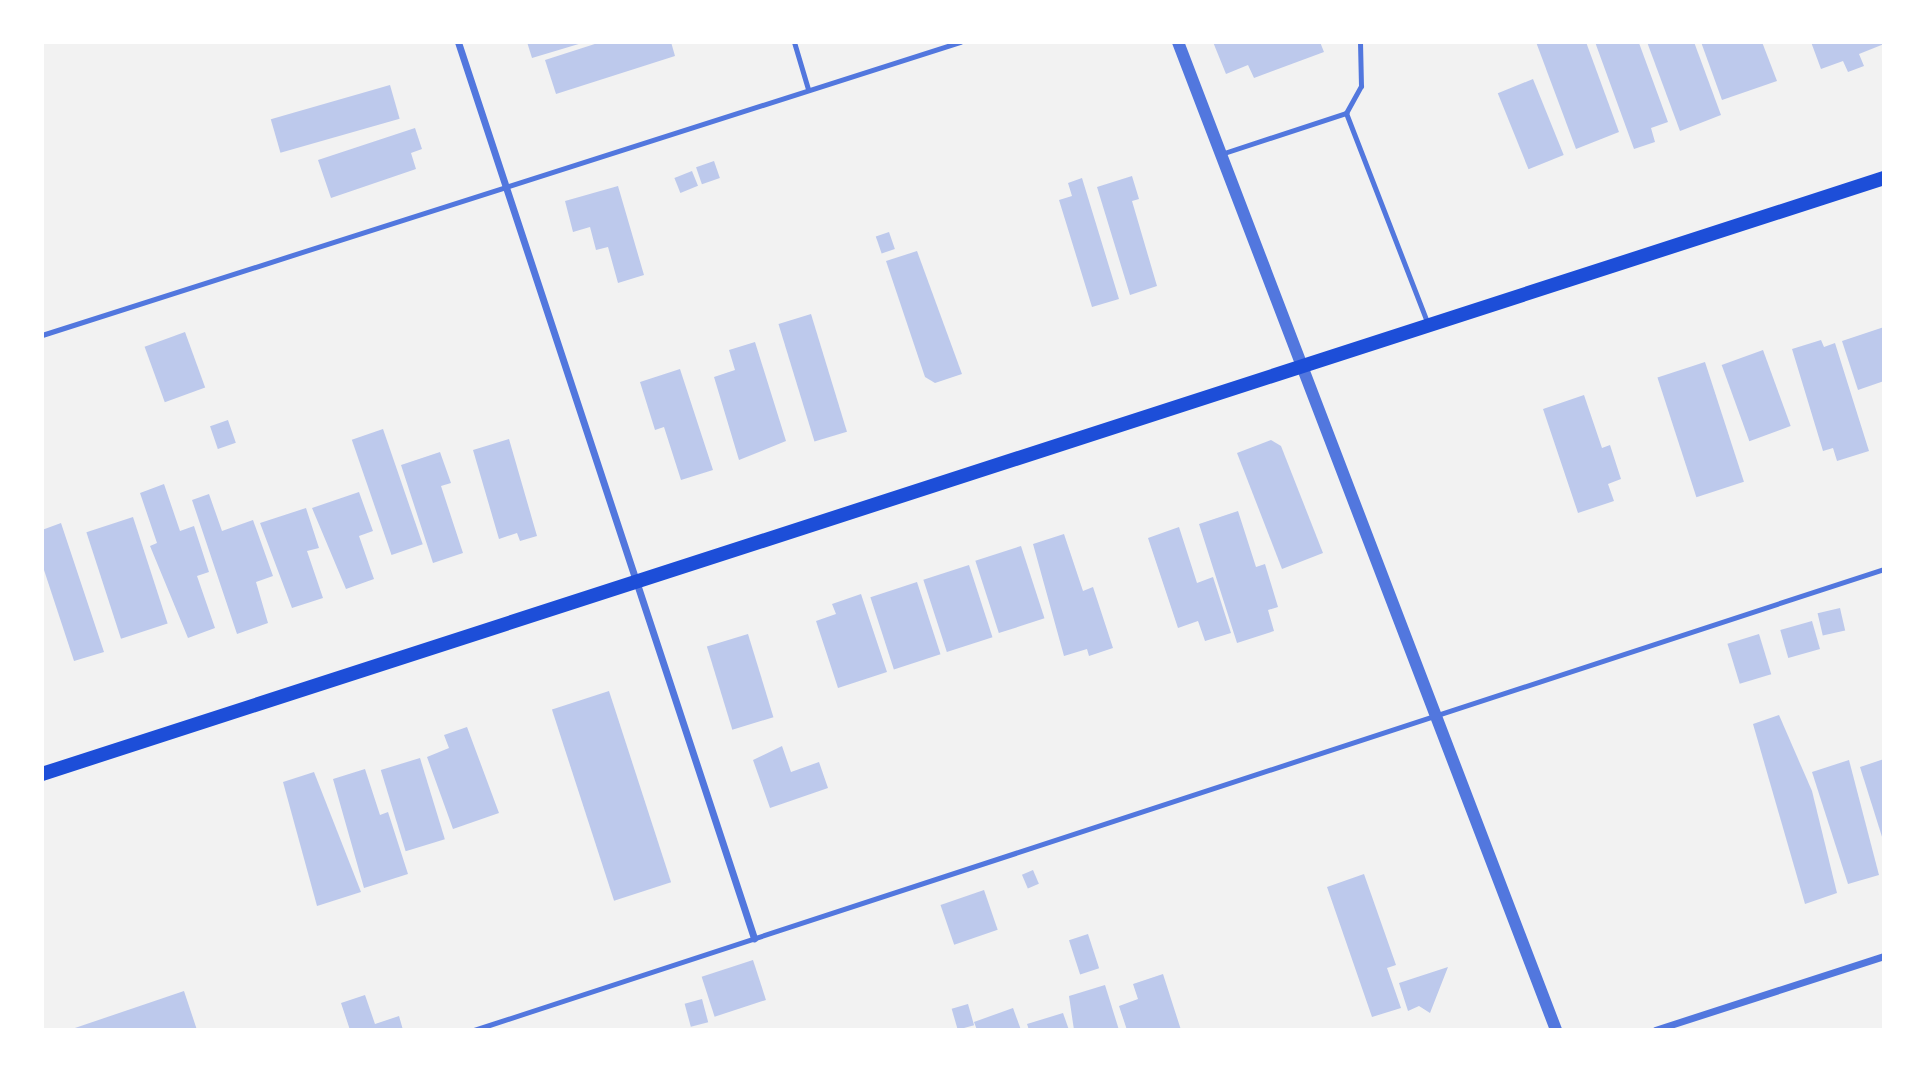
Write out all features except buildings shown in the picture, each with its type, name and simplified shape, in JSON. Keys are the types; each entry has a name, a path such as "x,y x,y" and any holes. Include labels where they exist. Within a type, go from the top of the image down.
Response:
{"main road":[{"path":"42,774 1301,369 1884,178"}],"street":[{"path":"458,42 754,938"},
{"path":"1178,42 1556,1030"},
{"path":"1655,1030 1884,956"}],"lane":[{"path":"794,42 808,89"},
{"path":"42,335 504,183 960,42"},
{"path":"1221,154 1346,113 1361,86 1360,42"},
{"path":"1346,113 1429,327"},
{"path":"474,1030 1884,569"}]}
